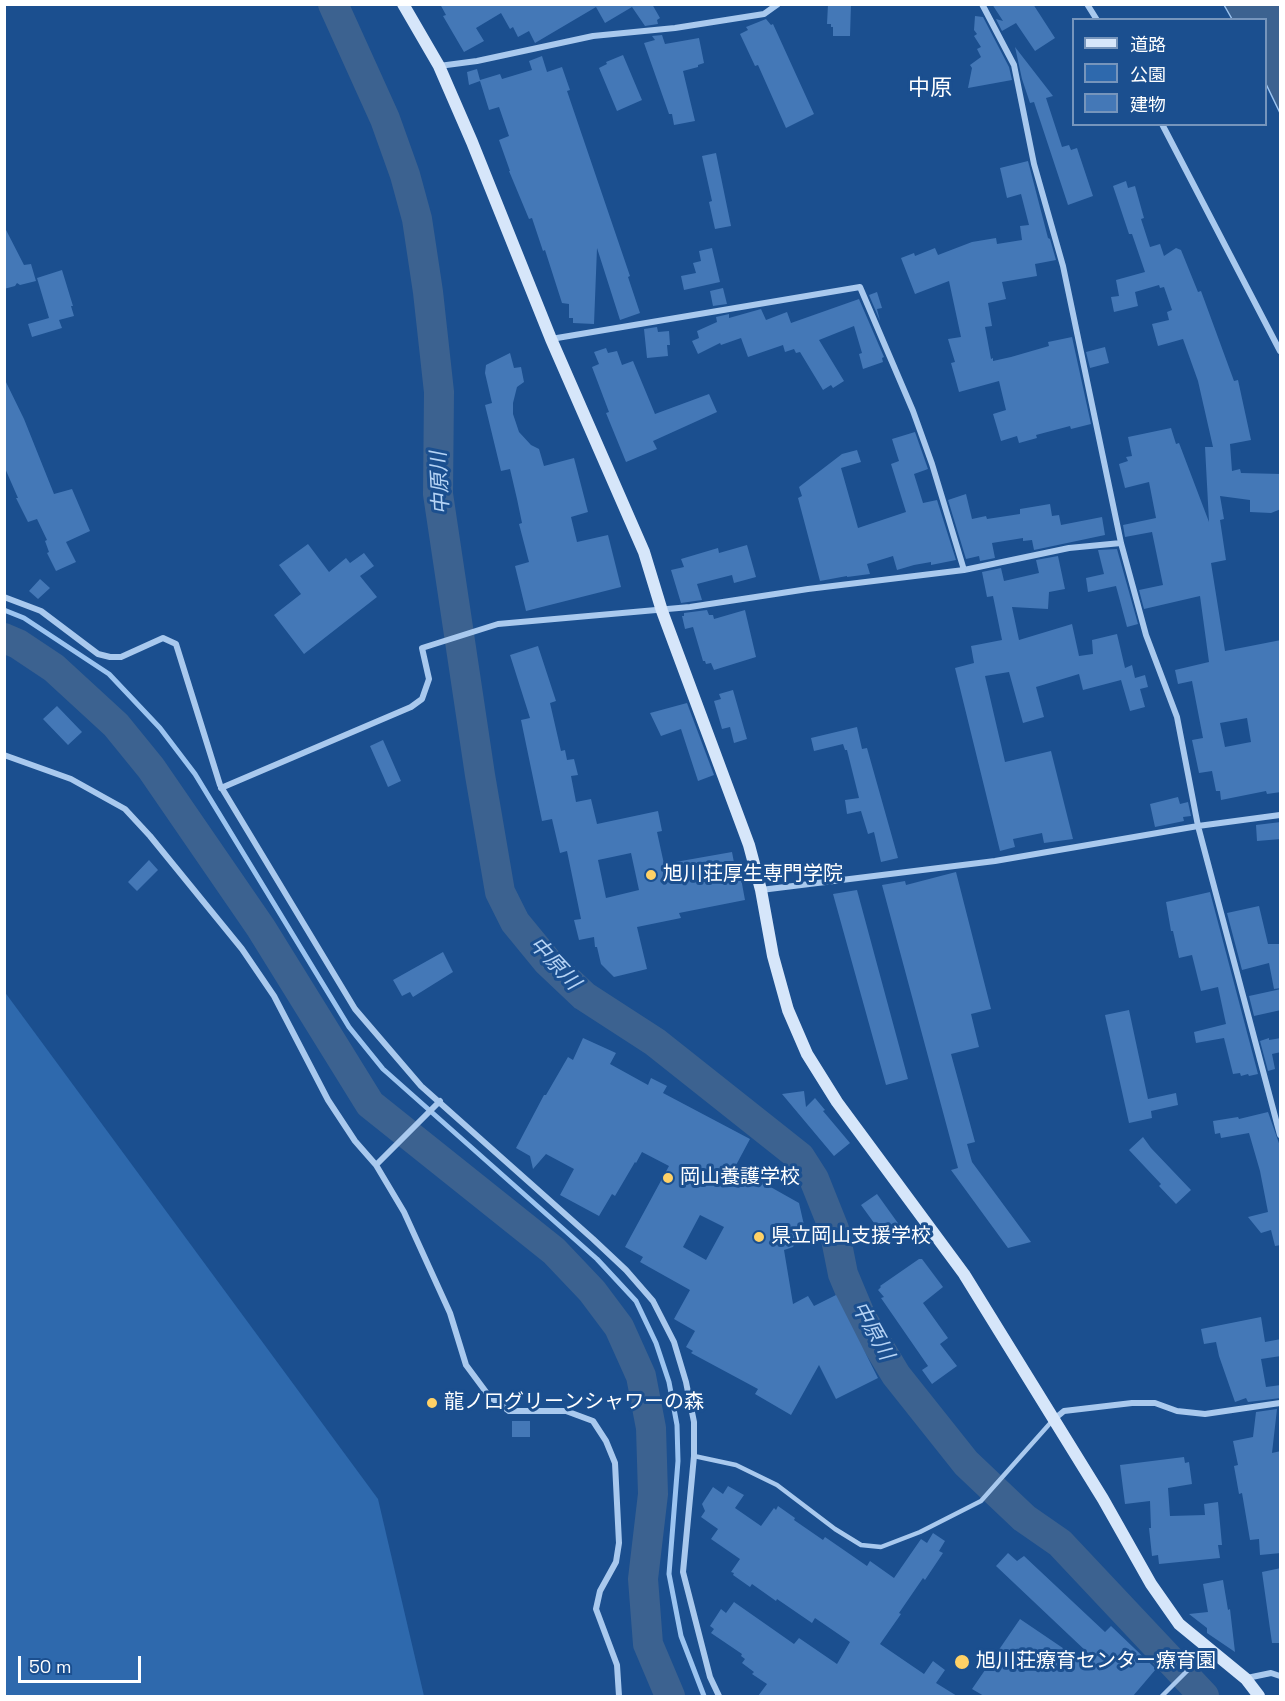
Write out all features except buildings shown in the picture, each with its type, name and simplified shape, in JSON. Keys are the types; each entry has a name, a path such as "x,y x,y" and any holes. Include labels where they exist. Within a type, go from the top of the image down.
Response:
{"street":[{"path":"403,4 439,66 472,142 550,339 644,552 662,611 749,845 761,890 773,956 788,1010 807,1054 837,1102 964,1274 1103,1499 1156,1592 1179,1624 1246,1679 1259,1696"},
{"path":"439,66 477,61 593,36 675,28 764,14 778,4"},
{"path":"982,4 1014,65 1034,164 1063,266 1121,543 1146,635 1177,717 1198,826 1281,1135"},
{"path":"1087,4 1096,18"},
{"path":"1163,126 1281,351"},
{"path":"550,339 860,287 913,411 932,464 964,570"},
{"path":"221,788 411,707 422,699 429,680 422,648 498,624 662,611 808,589 964,570 1069,548 1121,543"},
{"path":"4,597 41,611 98,654 104,656 122,657 163,638 176,644 221,788 356,1009 421,1086 618,1262 653,1301 674,1342 686,1382 694,1422 694,1456 682,1572 710,1677 719,1696"},
{"path":"4,755 71,779 125,809 150,836 242,949 274,996 328,1100 355,1141 378,1163 404,1212 446,1303 466,1365 489,1396 509,1411 566,1411 593,1421 606,1441 615,1463 619,1543 616,1562 600,1591 596,1609 617,1665 619,1696"},
{"path":"761,890 995,861 1198,826 1281,815"},
{"path":"378,1163 440,1101"},
{"path":"1053,1420 1064,1411 1132,1402 1155,1402 1177,1411 1205,1414 1281,1402"},
{"path":"1246,1679 1271,1673 1281,1676"}],"lane":[{"path":"694,1456 736,1465 777,1485 835,1529 861,1545 881,1546 920,1532 981,1501 1053,1420"},
{"path":"1162,1696 1209,1649"}],"green space":[{"path":"4,991 378,1499 424,1696 5,1696"}],"shaded area":[{"path":"1224,5 1280,5 1280,113 1267,86 1267,18 1231,18"}],"waterway":[{"name":"中原川","path":"333,4 385,119 405,175 417,219 439,392 438,494 500,892 515,922 547,961 584,996 655,1042 800,1157 814,1179 834,1229 843,1274 861,1317 896,1375 966,1463 1024,1518 1060,1543 1204,1696"},
{"path":"4,610 24,618 109,674 160,728 195,774 349,1027 383,1069 597,1259 636,1301 656,1343 669,1382 677,1425 678,1461 669,1574 681,1636 704,1696"},
{"path":"4,638 18,644 54,668 116,725 151,768 261,928 370,1104 554,1251 592,1291 619,1327 641,1376 651,1428 653,1494 643,1579 648,1644 670,1696"}],"place":[{"name":"旭川荘厚生専門学院","path":"651,875"},
{"name":"岡山養護学校","path":"668,1178"},
{"name":"県立岡山支援学校","path":"759,1237"},
{"name":"龍ノ口グリーンシャワーの森","path":"432,1403"},
{"name":"旭川荘療育センター療育園","path":"962,1662"}],"district":[{"name":"中原","path":"930,89"}]}
